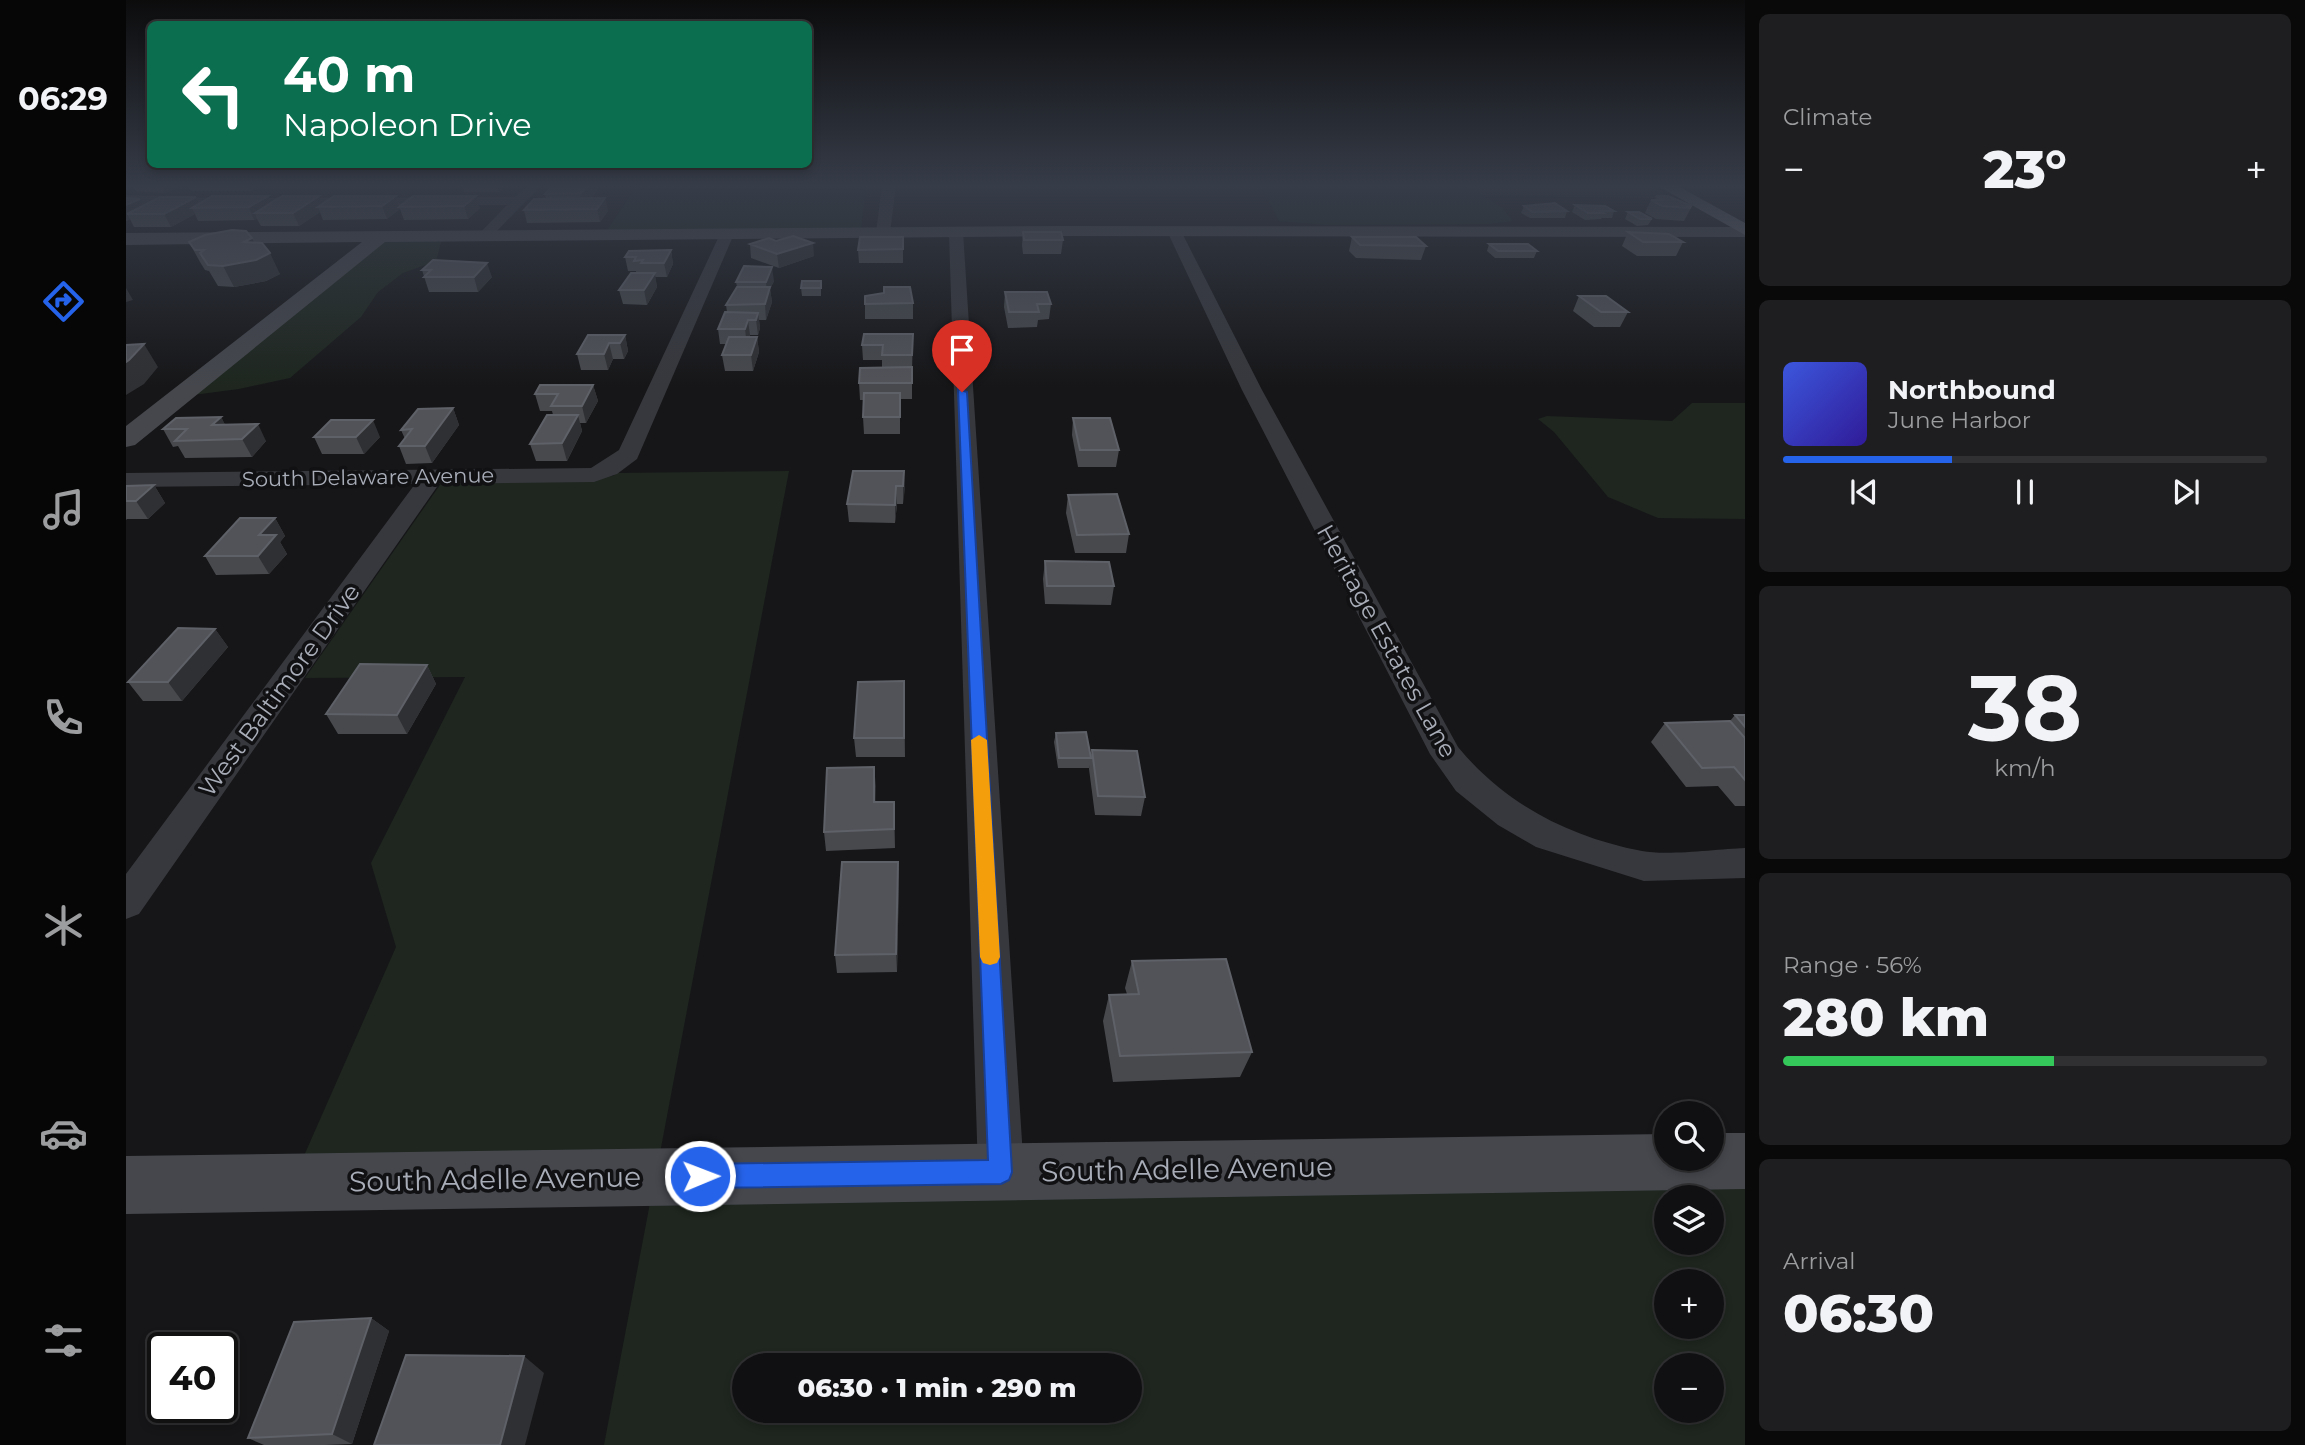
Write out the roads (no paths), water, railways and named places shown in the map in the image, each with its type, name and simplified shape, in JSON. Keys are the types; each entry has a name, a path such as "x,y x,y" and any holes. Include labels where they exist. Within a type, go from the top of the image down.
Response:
{"street":[{"path":"126,439 360,252"},
{"name":"South Delaware Avenue","path":"126,480 594,475 609,469 629,454 719,252"},
{"path":"957,252 1001,1172"},
{"name":"Heritage Estates Lane","path":"1185,252 1252,390 1446,754 1468,782 1510,816 1549,837 1644,866 1745,863"},
{"name":"West Baltimore Drive","path":"126,903 433,476"},
{"name":"South Adelle Avenue","path":"126,1185 1745,1161"}]}
